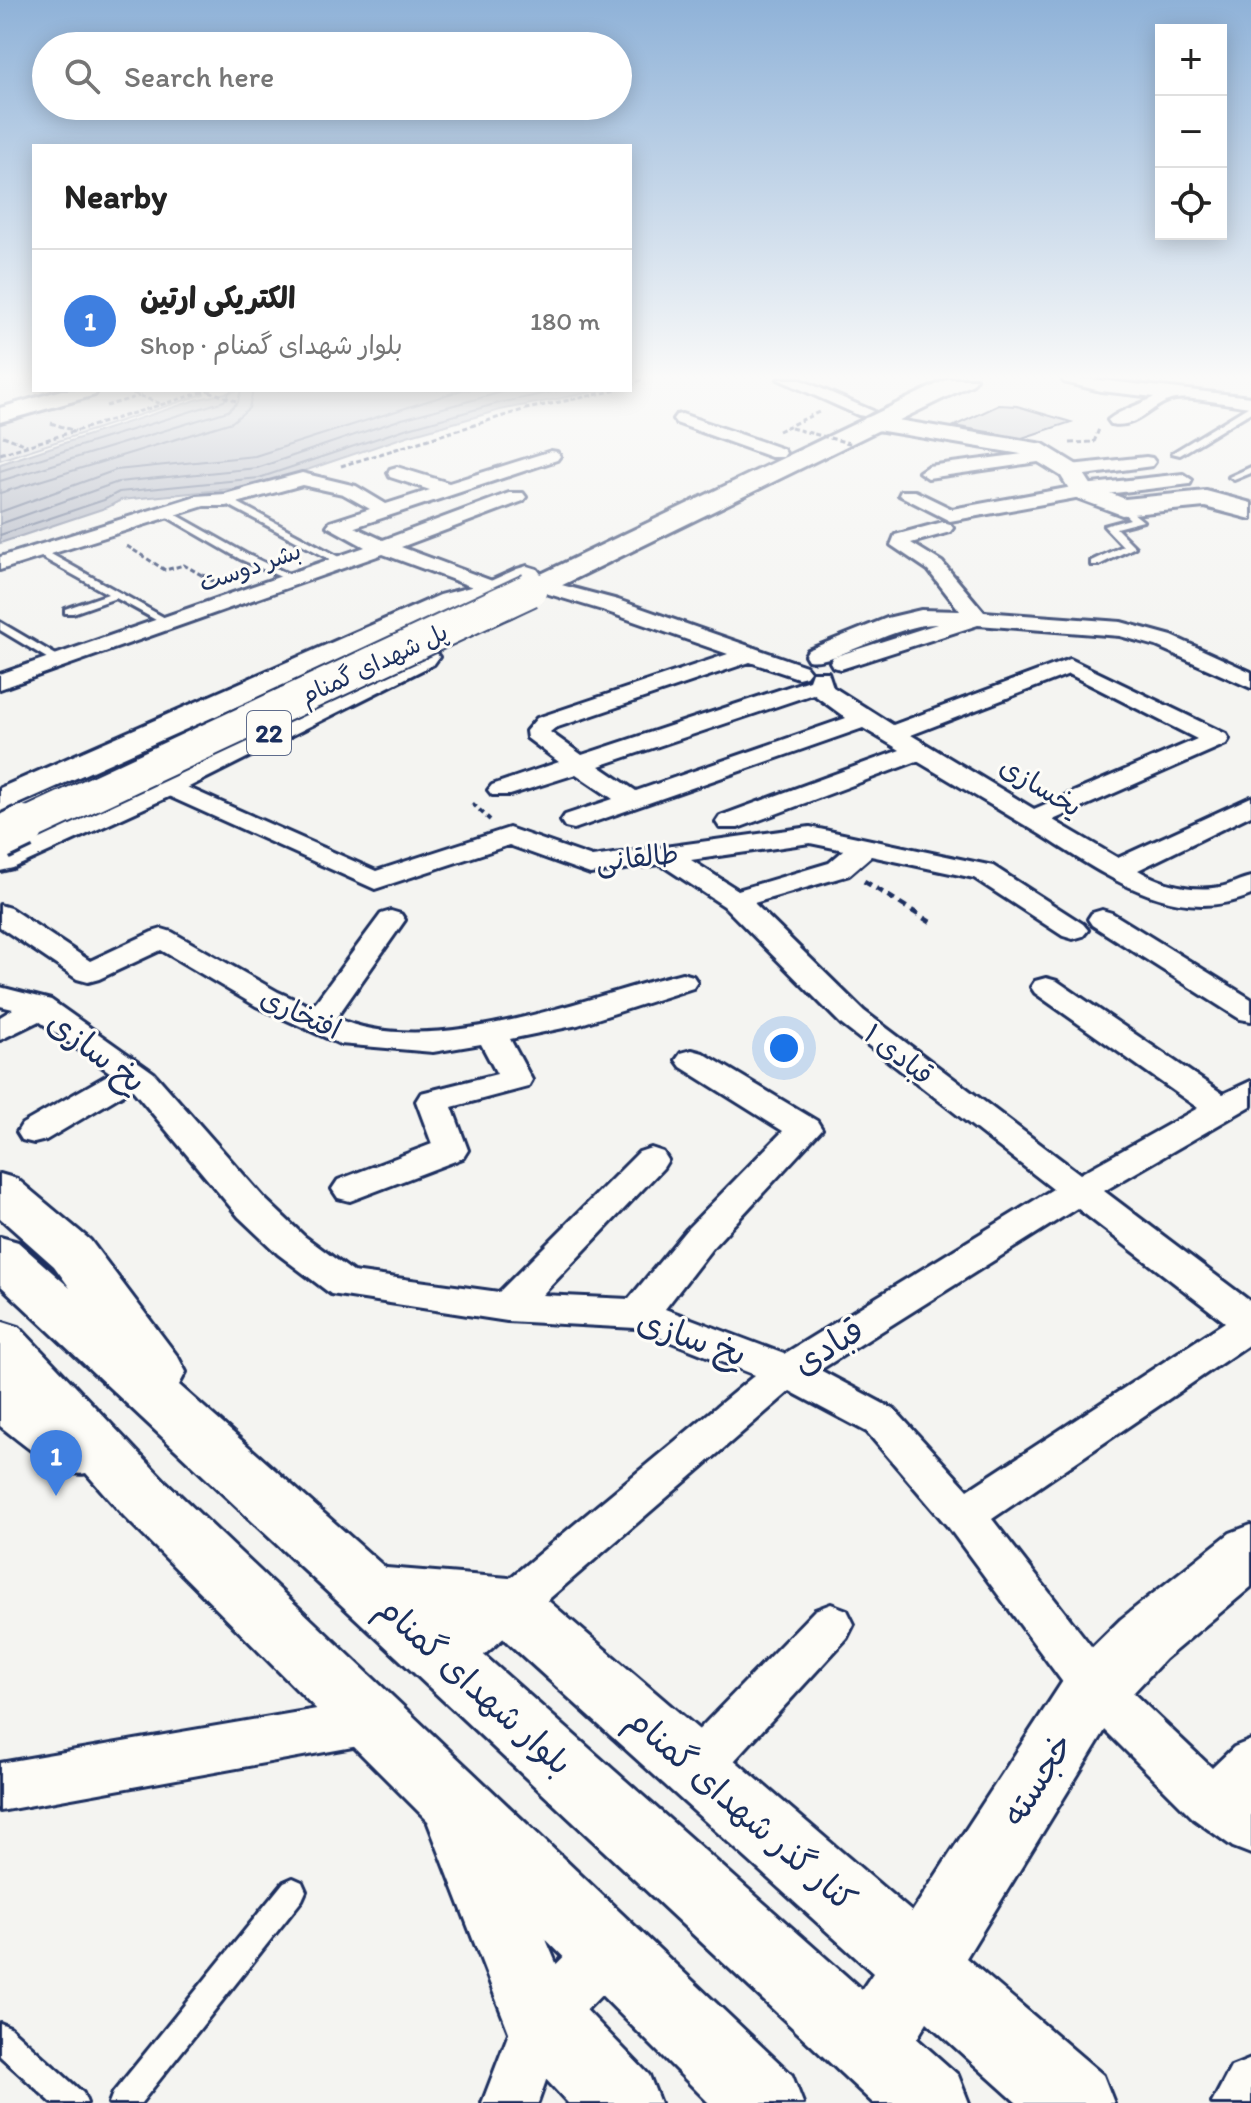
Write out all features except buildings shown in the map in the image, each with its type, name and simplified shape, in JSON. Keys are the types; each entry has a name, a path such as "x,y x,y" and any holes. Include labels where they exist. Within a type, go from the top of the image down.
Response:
{"main road":[{"name":"22","path":"2,802 450,601 496,589 705,477"},
{"name":"22","path":"0,860 164,785 449,644 534,588 741,477"},
{"path":"1070,477 1122,507 1206,499 1243,505"},
{"name":"پل شهدای گمنام","path":"0,838 534,588"},
{"name":"پل شهدای گمنام","path":"2,802 496,589"},
{"path":"81,764 69,777 70,790 76,796 103,803 126,802"},
{"path":"0,1191 72,1253 214,1448"},
{"name":"بلوار شهدای گمنام","path":"9,1262 930,2103"},
{"path":"0,1341 145,1499 764,2103"},
{"path":"0,1397 145,1499"},
{"name":"خجسته","path":"869,2046 1095,1688 1143,1639 1251,1551"},
{"path":"374,1594 509,1605"},
{"name":"کنار گذر شهدای گمنام","path":"509,1605 1075,2103"},
{"path":"451,1795 541,2018 621,2103"}],"street":[{"path":"410,477 447,489"},
{"path":"484,477 337,526 382,547 496,589"},
{"path":"908,495 950,515 1103,477"},
{"path":"0,564 203,500 226,500 302,479 349,490 377,504 381,512"},
{"path":"1080,485 1183,480"},
{"name":"بشر دوست","path":"0,682 343,562 516,497"},
{"path":"943,528 902,539 901,545 935,566 977,618"},
{"path":"575,568 591,581 751,654 818,667"},
{"path":"534,588 780,649 818,667"},
{"path":"501,790 579,765 818,667 977,618 1121,629 1164,641 1251,681"},
{"path":"633,800 539,738 538,731 546,723 751,654"},
{"path":"892,734 1070,666 1217,739 1033,819"},
{"name":"یخسازی","path":"818,667 822,690 837,702 1117,869 1172,896 1198,898 1240,891 1251,885"},
{"path":"574,821 866,719"},
{"path":"729,822 920,751"},
{"name":"طالقانی","path":"164,785 375,881 509,836 590,866 810,835 983,872 1073,930"},
{"path":"1117,869 1251,805"},
{"path":"734,900 839,869 865,847"},
{"name":"قبادی ۱","path":"664,855 734,900 853,1018 1251,1323"},
{"name":"افتخاری","path":"0,914 88,973 162,938 267,999 351,1037 433,1042 491,1033 567,1018 682,982"},
{"path":"1102,919 1251,1012"},
{"path":"317,1022 391,920"},
{"path":"1046,987 1236,1101"},
{"name":"یخ سازی","path":"0,996 40,1007 133,1074 252,1208 291,1245 344,1284 507,1307 639,1314 787,1371 881,1421 964,1515 1095,1688 1212,1802 1251,1829"},
{"path":"0,1030 40,1007"},
{"path":"350,1189 451,1150 433,1101 516,1080 491,1033"},
{"path":"639,1314 700,1238 805,1129 692,1060"},
{"path":"34,1132 133,1074"},
{"name":"قبادی","path":"446,1659 787,1371 1077,1191 1236,1101"},
{"path":"507,1307 651,1160"},
{"path":"964,1515 1251,1323"},
{"path":"695,1768 831,1624"},
{"path":"0,1787 375,1721"},
{"path":"1212,1802 1251,1763"},
{"path":"510,2103 541,2018 609,1949"},
{"path":"1240,2103 1251,2087"}],"lane":[{"path":"226,500 343,562"},
{"path":"1095,563 1130,547 1109,526 1138,521 1122,507"},
{"path":"165,512 244,557 294,579"},
{"path":"38,551 169,623"},
{"path":"69,611 116,595"},
{"path":"0,625 59,661"},
{"path":"123,2103 293,1891"},
{"path":"0,2037 73,2103"}],"path":[{"path":"302,479 308,477"},
{"path":"103,531 165,570 184,565 242,598"},
{"path":"839,869 935,925"}],"water":[{"path":"0,477 286,477 260,486 121,500 0,543"}],"place":[{"name":"الکتریکی ارتین","path":"56,1496"}]}
